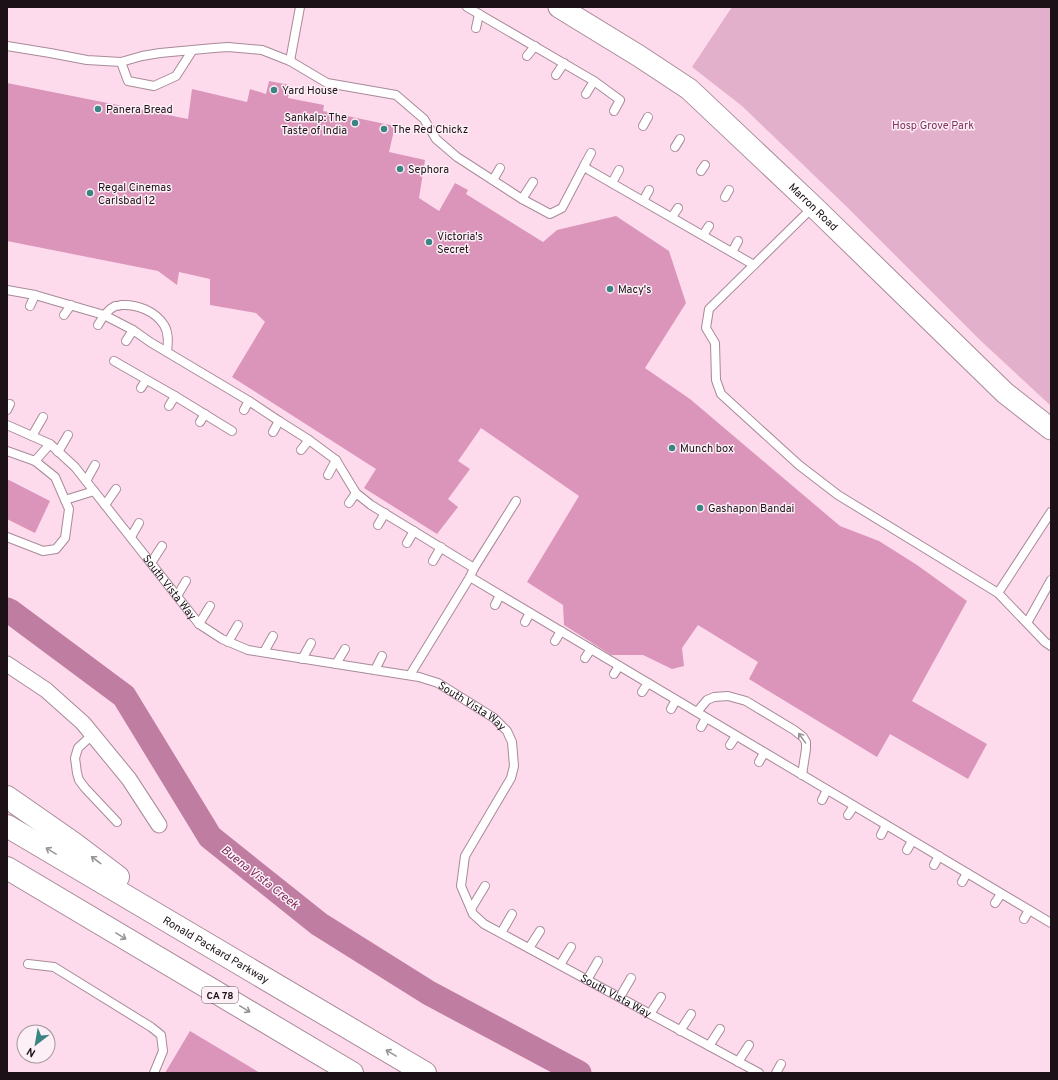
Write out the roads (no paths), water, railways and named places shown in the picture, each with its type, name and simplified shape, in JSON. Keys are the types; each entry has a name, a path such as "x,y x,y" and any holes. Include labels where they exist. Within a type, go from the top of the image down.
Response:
{"highway":[{"path":"7,796 73,843 205,943"},
{"name":"Ronald Packard Parkway","path":"7,826 425,1073"},
{"name":"CA 78","path":"7,868 352,1073"},
{"path":"7,878 87,916"}],"main road":[{"name":"Marron Road","path":"559,7 639,56 689,89 813,206 1005,393 1051,429"}],"street":[{"path":"7,664 46,690 83,723 130,779 159,825"}],"lane":[{"path":"290,61 300,7"},
{"path":"467,7 594,81 620,100 614,110"},
{"path":"476,28 479,14"},
{"path":"7,46 87,60 121,62 160,53 228,47 262,50 290,61 327,83 396,95 424,119 436,139 457,157 522,199 550,214 562,208 591,153"},
{"path":"527,56 535,46"},
{"path":"121,62 128,81 154,86 176,76 192,51"},
{"path":"556,75 564,63"},
{"path":"586,94 594,81"},
{"path":"643,126 648,116"},
{"path":"675,147 680,139"},
{"path":"584,166 754,265"},
{"path":"492,180 500,168"},
{"path":"612,183 618,170"},
{"path":"522,199 533,182"},
{"path":"643,200 649,190"},
{"path":"813,206 709,309 706,328 715,343 716,380 721,394 799,465 838,495 998,593 1026,623 1051,646"},
{"path":"672,218 678,208"},
{"path":"703,236 709,226"},
{"path":"732,252 738,241"},
{"path":"7,290 35,295 104,315 133,330 249,401 309,440 336,460 356,493 371,505 474,568"},
{"path":"30,306 35,295"},
{"path":"64,315 71,305"},
{"path":"98,325 104,315 115,306 127,305 141,307 156,315 164,326 168,336 167,352"},
{"path":"126,341 133,330"},
{"path":"114,361 232,431"},
{"path":"141,388 146,380"},
{"path":"168,406 175,396"},
{"path":"244,410 249,401"},
{"path":"200,422 205,414"},
{"path":"32,436 43,417"},
{"path":"273,432 279,421"},
{"name":"South Vista Way","path":"7,424 50,444 75,467 200,624 222,639 248,650 419,676 438,683 494,718 507,730 512,742 514,766 510,778 466,856 461,886 473,914 484,924 759,1073"},
{"path":"58,452 68,435"},
{"path":"302,450 309,440"},
{"path":"35,461 50,444"},
{"path":"7,451 35,461 55,477 69,509 65,538 56,549 43,551 7,537"},
{"path":"328,475 336,460"},
{"path":"86,481 95,465"},
{"path":"105,505 116,489"},
{"path":"65,500 94,491"},
{"path":"349,503 356,493"},
{"path":"410,675 516,501"},
{"path":"998,593 1051,512"},
{"path":"378,525 385,513"},
{"path":"131,537 139,523"},
{"path":"407,543 414,531"},
{"path":"151,563 162,546"},
{"path":"433,561 441,547"},
{"path":"470,577 1051,923"},
{"path":"1026,623 1051,580"},
{"path":"177,596 186,581"},
{"path":"495,605 500,595"},
{"path":"200,624 210,606"},
{"path":"525,622 530,613"},
{"path":"228,642 238,625"},
{"path":"555,641 561,631"},
{"path":"264,652 273,636"},
{"path":"302,659 311,643"},
{"path":"336,664 345,649"},
{"path":"585,658 591,649"},
{"path":"375,670 382,656"},
{"path":"614,674 619,666"},
{"path":"642,692 648,683"},
{"path":"697,712 707,700 714,696 728,696 746,701 794,730 803,737 806,742 806,749 799,773 792,780"},
{"path":"671,709 676,700"},
{"path":"701,727 706,718"},
{"path":"92,735 78,748 75,758 77,774 84,788 117,822"},
{"path":"730,745 736,736"},
{"path":"759,762 764,753"},
{"path":"822,800 827,790"},
{"path":"848,815 854,806"},
{"path":"880,835 886,825"},
{"path":"907,850 912,841"},
{"path":"934,865 939,856"},
{"path":"962,882 967,874"},
{"path":"471,909 485,886"},
{"path":"995,903 1001,894"},
{"path":"1024,919 1029,910"},
{"path":"501,933 512,914"},
{"path":"529,948 540,931"},
{"path":"560,965 571,947"},
{"path":"587,980 598,962"},
{"path":"28,964 54,967 152,1027 161,1035 163,1051 154,1073"},
{"path":"620,998 631,978"},
{"path":"650,1014 661,997"},
{"path":"680,1031 691,1014"},
{"path":"709,1046 720,1029"},
{"path":"738,1062 749,1045"},
{"path":"776,1073 781,1064"}],"waterway":[{"name":"Buena Vista Creek","path":"7,610 124,696 210,837 319,924 429,993 579,1073"}],"place":[{"name":"Yard House","path":"274,90"},
{"name":"Panera Bread","path":"98,109"},
{"name":"Sankalp: The Taste of India","path":"355,123"},
{"name":"The Red Chickz","path":"384,129"},
{"name":"Sephora","path":"400,169"},
{"name":"Regal Cinemas Carlsbad 12","path":"90,193"},
{"name":"Victoria's Secret","path":"429,242"},
{"name":"Macy's","path":"610,289"},
{"name":"Munch box","path":"672,448"},
{"name":"Gashapon Bandai","path":"700,508"}],"park label":[{"name":"Hosp Grove Park","path":"933,125"}]}
